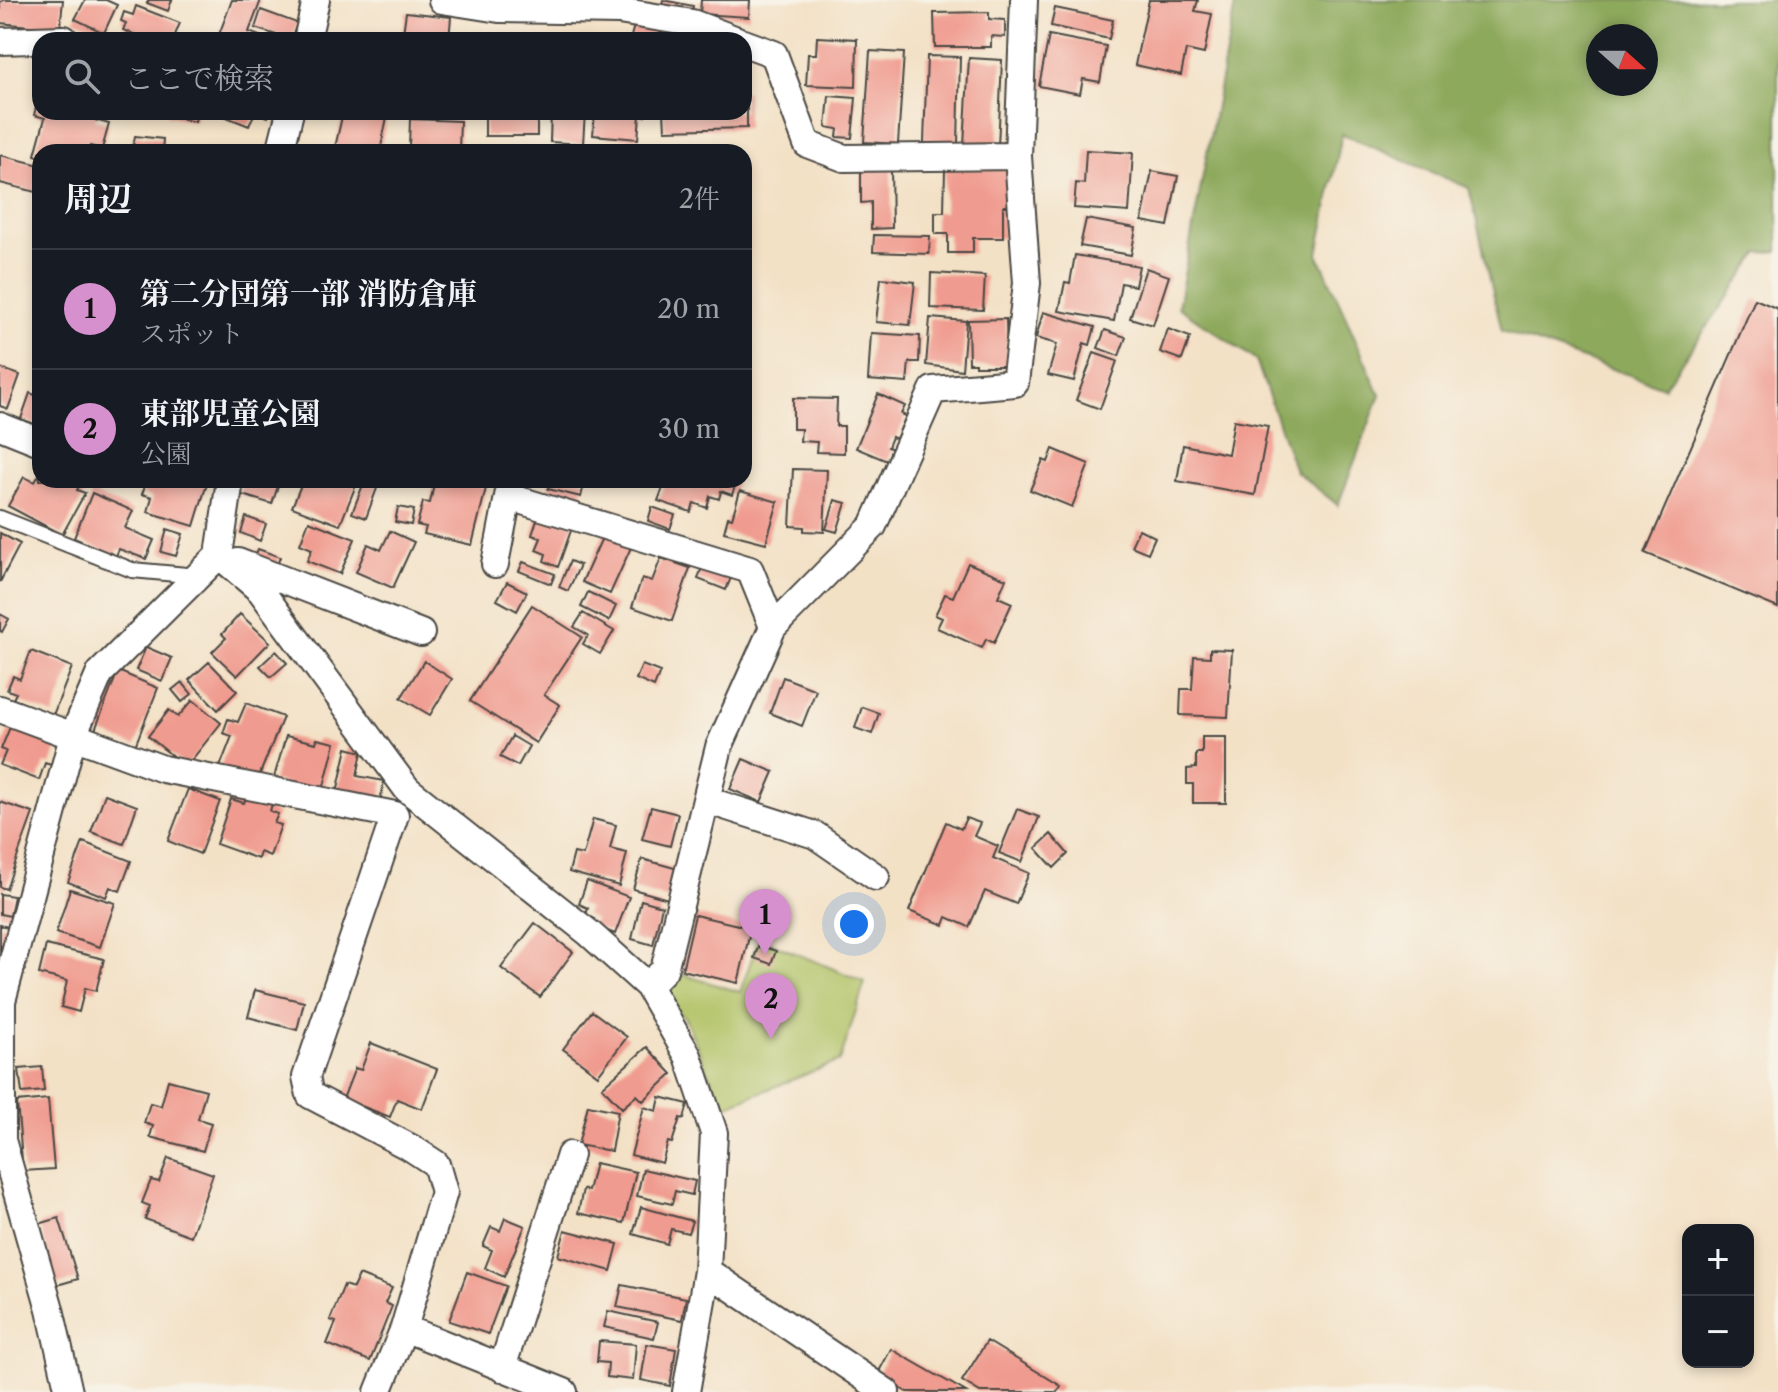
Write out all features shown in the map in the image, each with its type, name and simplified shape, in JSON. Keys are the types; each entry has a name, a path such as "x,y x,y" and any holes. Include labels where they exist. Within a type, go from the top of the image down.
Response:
{"street":[{"path":"309,32 316,0"},
{"path":"442,0 499,9 619,11 692,23 716,32"},
{"path":"648,986 664,970 719,747 773,627 873,526 933,390 1015,383 1027,283 1018,156 1024,0"},
{"path":"0,41 32,40"},
{"path":"752,46 774,54 807,144 844,158 1018,156"},
{"path":"282,144 288,120"},
{"path":"0,426 32,439"},
{"path":"69,1392 50,1309 2,1140 2,1001 73,736 100,673 219,555 229,488"},
{"path":"495,564 510,489 750,570 773,627"},
{"path":"219,555 421,633"},
{"path":"219,555 261,591 407,789 589,933 648,986 688,1056 714,1133 707,1271 686,1392"},
{"path":"0,709 163,769 395,815"},
{"path":"378,1392 404,1328 444,1192 436,1164 310,1095 306,1077 395,815 407,789"},
{"path":"706,800 815,835 876,877"},
{"path":"502,1368 570,1155"},
{"path":"707,1271 886,1392"},
{"path":"404,1328 564,1392"}],"lane":[{"path":"0,518 132,570 201,576"}],"green space":[{"path":"1236,0 1778,0 1778,251 1759,253 1664,387 1502,331 1469,188 1342,134 1318,254 1380,395 1338,505 1295,471 1256,360 1178,307"},
{"path":"759,938 865,982 840,1061 723,1107 684,1016 660,1005 671,971 740,992"}],"building":[{"path":"63,0 60,29 0,23 0,2"},
{"path":"85,0 106,0 117,5 104,32 75,19"},
{"path":"149,0 172,0 168,11 147,3"},
{"path":"232,0 261,0 249,32 220,32"},
{"path":"663,0 693,6 691,16 661,9"},
{"path":"701,0 750,0 749,17 700,14"},
{"path":"1149,0 1198,0 1195,11 1212,14 1204,54 1186,50 1181,75 1135,65"},
{"path":"136,6 180,23 176,32 123,30 126,23 121,21 124,12 133,15"},
{"path":"1055,8 1113,20 1109,39 1051,26"},
{"path":"261,10 297,23 294,32 267,32 255,28"},
{"path":"406,12 451,17 450,32 403,32"},
{"path":"989,12 989,19 1005,20 1005,37 991,36 991,47 935,47 934,13"},
{"path":"635,22 668,32 632,32"},
{"path":"1049,35 1106,46 1100,82 1083,79 1080,94 1039,86"},
{"path":"817,37 857,39 856,87 806,85 808,54 816,54"},
{"path":"870,51 904,53 898,144 864,142"},
{"path":"927,56 960,57 958,144 924,143"},
{"path":"969,58 1002,60 998,147 964,145"},
{"path":"829,96 856,98 852,138 837,137 838,129 826,127"},
{"path":"44,120 95,120 109,124 103,144 38,144"},
{"path":"234,120 252,120 249,126"},
{"path":"341,120 386,120 382,144 336,144"},
{"path":"410,120 460,121 459,144 409,144"},
{"path":"485,120 537,120 537,136 485,136"},
{"path":"551,120 584,120 583,144 550,142"},
{"path":"594,120 640,120 638,139 593,135"},
{"path":"664,120 747,120 747,128 665,130"},
{"path":"135,136 163,139 163,144 134,144"},
{"path":"1086,150 1133,153 1129,212 1074,208 1076,183 1084,184"},
{"path":"0,155 32,163 32,191 0,183"},
{"path":"891,168 892,228 871,229 871,202 861,203 861,169"},
{"path":"945,169 1010,169 1010,206 1003,206 1003,238 973,238 973,253 948,253 948,234 935,234 935,212 944,212"},
{"path":"1152,171 1178,176 1168,226 1142,221"},
{"path":"1086,219 1136,228 1131,255 1080,246"},
{"path":"874,235 930,236 929,254 873,252"},
{"path":"1075,255 1139,266 1135,286 1121,283 1114,321 1059,311 1065,282 1070,283"},
{"path":"1146,268 1169,276 1153,325 1130,318"},
{"path":"931,273 985,276 983,310 930,308"},
{"path":"881,278 915,282 910,325 876,322"},
{"path":"1755,299 1778,309 1778,608 1645,553"},
{"path":"1043,312 1095,327 1090,345 1084,343 1074,381 1048,375 1057,344 1036,338"},
{"path":"930,318 966,321 962,370 926,365"},
{"path":"1006,319 1007,366 975,366 975,363 969,363 968,320"},
{"path":"1168,329 1190,337 1182,360 1160,352"},
{"path":"1105,330 1126,337 1119,356 1098,348"},
{"path":"871,333 920,336 919,362 909,362 907,383 868,380"},
{"path":"1094,353 1117,361 1100,409 1076,400"},
{"path":"0,368 20,375 8,409 0,406"},
{"path":"30,393 32,423 21,419"},
{"path":"878,394 905,406 901,414 906,416 896,439 892,437 888,447 892,449 887,461 856,448"},
{"path":"793,398 837,399 836,426 844,426 844,453 816,452 817,442 800,441 801,429 793,429"},
{"path":"1234,420 1268,426 1255,495 1177,481 1183,445 1228,454"},
{"path":"1053,449 1089,464 1072,507 1030,490 1043,460 1048,462"},
{"path":"793,469 827,470 824,532 804,531 804,527 790,526"},
{"path":"24,477 32,481 32,488 78,488 85,493 62,535 8,506"},
{"path":"144,488 206,488 194,526 148,512 152,497 142,494"},
{"path":"241,488 277,488 272,504 239,494"},
{"path":"300,488 355,488 340,525 292,507"},
{"path":"362,488 377,488 366,518 352,513"},
{"path":"433,488 486,488 472,545 424,534 426,527 417,525 423,502 430,503"},
{"path":"548,488 583,488 581,497"},
{"path":"663,488 734,488 732,495 721,491 719,499 710,496 707,508 694,503 691,512 658,501"},
{"path":"740,491 778,502 766,543 724,532"},
{"path":"92,493 133,511 125,528 154,540 146,559 119,549 116,556 74,538"},
{"path":"835,500 846,503 837,532 826,529"},
{"path":"398,507 414,510 411,525 395,522"},
{"path":"652,507 675,515 670,529 648,521"},
{"path":"539,514 573,525 558,567 544,561 546,554 536,550 541,538 532,535"},
{"path":"246,517 266,524 260,541 241,533"},
{"path":"309,521 355,539 340,574 307,561 312,549 300,544"},
{"path":"167,529 183,534 176,556 161,552"},
{"path":"1139,529 1155,537 1148,553 1131,546"},
{"path":"390,531 414,542 393,588 356,572 368,544 381,550"},
{"path":"605,531 633,543 610,594 582,582"},
{"path":"0,533 20,544 0,582"},
{"path":"258,549 280,557 275,571 253,562"},
{"path":"661,558 690,568 672,621 632,607 642,578 652,581"},
{"path":"570,561 580,565 568,591 559,587"},
{"path":"523,562 555,574 551,584 519,571"},
{"path":"968,563 1006,579 998,597 1012,603 994,643 986,639 982,648 937,628 942,618 935,615 945,594 953,597"},
{"path":"703,564 732,575 726,590 698,579"},
{"path":"507,582 527,592 517,611 497,600"},
{"path":"588,592 616,606 609,621 581,607"},
{"path":"532,605 582,637 544,695 560,705 536,743 470,701"},
{"path":"583,613 614,631 600,654 583,644 588,635 574,627"},
{"path":"0,614 9,619 2,632 0,631"},
{"path":"240,614 270,642 237,676 212,652 226,638 222,634"},
{"path":"146,647 172,658 162,681 136,670"},
{"path":"1210,649 1232,650 1228,717 1180,715 1181,689 1192,689 1194,656 1210,657"},
{"path":"31,651 72,667 53,715 13,699 16,693 7,690 13,676 20,679"},
{"path":"276,651 287,663 271,677 260,666"},
{"path":"424,661 452,679 430,715 401,698"},
{"path":"209,662 237,691 218,710 189,680"},
{"path":"642,665 660,672 654,687 636,679"},
{"path":"118,671 158,688 135,746 95,730"},
{"path":"783,677 816,690 802,726 770,713"},
{"path":"182,682 192,694 182,702 172,690"},
{"path":"193,700 221,723 186,767 148,736 169,710 178,717"},
{"path":"246,703 283,717 257,781 220,767 232,736 223,733 228,719 238,722"},
{"path":"862,707 879,713 872,734 855,728"},
{"path":"10,727 58,745 51,765 45,763 39,780 0,765 6,751 1,749"},
{"path":"286,736 316,743 317,739 335,743 322,794 273,781"},
{"path":"512,736 529,746 518,766 500,757"},
{"path":"1202,737 1226,737 1226,803 1193,803 1193,784 1187,784 1187,769 1196,768 1196,753 1202,753"},
{"path":"347,748 362,752 357,776 384,781 379,807 336,797"},
{"path":"743,759 774,772 761,802 730,789"},
{"path":"188,789 220,801 200,854 168,841"},
{"path":"105,794 137,806 124,844 91,832"},
{"path":"247,795 272,804 270,811 278,814 274,823 281,825 270,856 260,852 258,859 216,844 231,799 244,803"},
{"path":"0,802 33,813 6,889 0,887"},
{"path":"651,807 678,814 670,846 642,839"},
{"path":"1017,809 1039,817 1022,862 999,853"},
{"path":"966,818 980,823 974,836 998,846 993,858 1029,873 1016,904 985,891 969,927 947,917 944,925 909,911 946,822 961,829"},
{"path":"593,819 616,825 610,849 627,853 619,886 569,872 574,853 583,855"},
{"path":"1051,834 1068,854 1054,868 1036,848"},
{"path":"83,842 131,861 120,891 110,887 106,897 68,882"},
{"path":"642,859 678,869 668,899 633,889"},
{"path":"587,881 629,897 615,934 592,925 595,919 586,915 588,908 579,904"},
{"path":"70,889 115,903 100,947 56,933"},
{"path":"0,894 14,896 10,916 0,914"},
{"path":"641,900 662,906 653,945 632,939"},
{"path":"695,915 751,928 738,983 682,970"},
{"path":"535,923 573,952 540,997 501,968"},
{"path":"0,925 8,927 1,952 0,952"},
{"path":"46,945 104,959 96,991 85,988 79,1012 61,1007 67,981 39,974"},
{"path":"759,945 776,951 771,964 754,958"},
{"path":"255,990 304,1002 297,1030 248,1017"},
{"path":"592,1011 627,1037 598,1075 563,1049"},
{"path":"371,1043 437,1069 422,1109 397,1099 390,1117 343,1099 355,1068 361,1070"},
{"path":"647,1047 672,1074 643,1101 637,1095 622,1108 602,1087"},
{"path":"42,1067 44,1091 22,1093 19,1069"},
{"path":"168,1080 206,1090 198,1119 211,1123 203,1151 150,1137 153,1126 144,1123 150,1103 161,1106"},
{"path":"660,1097 688,1104 672,1143 668,1142 662,1163 631,1155 644,1107 657,1111"},
{"path":"48,1099 54,1169 23,1171 17,1102"},
{"path":"588,1105 618,1111 611,1151 578,1145"},
{"path":"168,1158 213,1174 191,1236 145,1219 150,1206 142,1203 151,1180 159,1182"},
{"path":"595,1163 636,1172 624,1223 578,1213 583,1189 588,1191"},
{"path":"643,1169 695,1181 692,1195 675,1191 672,1204 637,1196"},
{"path":"641,1207 692,1221 688,1233 671,1229 667,1244 633,1234"},
{"path":"59,1218 78,1279 57,1285 39,1224"},
{"path":"505,1218 525,1226 504,1277 485,1268 492,1250 483,1246 491,1227 500,1231"},
{"path":"565,1230 618,1244 611,1271 558,1256"},
{"path":"467,1272 506,1286 488,1334 449,1321"},
{"path":"359,1275 392,1288 385,1303 392,1306 370,1361 327,1344 336,1322 330,1320 344,1285 353,1288"},
{"path":"622,1285 686,1298 682,1320 617,1307"},
{"path":"608,1311 658,1322 654,1338 604,1327"},
{"path":"599,1341 636,1344 633,1380 607,1377 608,1363 597,1362"},
{"path":"987,1341 1061,1386 1057,1392 980,1392 962,1381"},
{"path":"647,1344 676,1349 670,1386 641,1380"},
{"path":"891,1349 966,1392 907,1392 877,1375"}],"place":[{"name":"第二分団第一部 消防倉庫","path":"765,955"},
{"name":"東部児童公園","path":"771,1039"}]}
